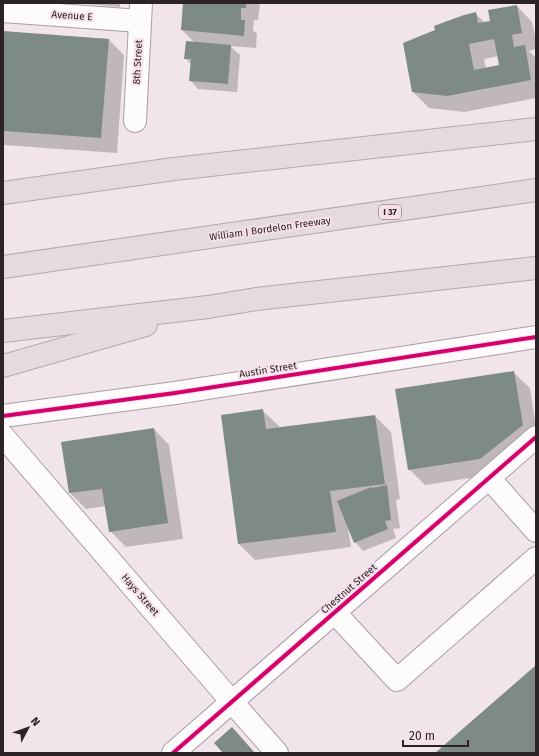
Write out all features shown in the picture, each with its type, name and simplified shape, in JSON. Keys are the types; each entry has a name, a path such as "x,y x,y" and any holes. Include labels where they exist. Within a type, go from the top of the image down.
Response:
{"highway":[{"path":"3,193 174,169 536,129"},
{"name":"William J Bordelon Freeway","path":"3,267 536,190"},
{"path":"3,331 256,299 536,268"},
{"path":"3,366 208,306"}],"street":[{"name":"Avenue E","path":"3,11 141,12"},
{"name":"8th Street","path":"135,121 141,12"},
{"name":"Austin Street","path":"3,416 533,342"},
{"name":"Hays Street","path":"3,436 277,753"},
{"name":"Chestnut Street","path":"173,753 536,437"},
{"path":"489,478 536,531"},
{"path":"335,613 397,680 536,558"}],"building":[{"path":"183,3 246,3 246,8 241,8 241,20 245,20 244,36 181,30"},
{"path":"517,5 522,33 512,35 514,47 525,45 531,80 447,96 412,92 403,43 435,30 434,26 464,15 476,12 478,23 490,21 488,10","holes":["494,39 499,65 474,70 469,44"]},
{"path":"3,31 109,39 101,138 3,131"},
{"path":"186,41 231,45 228,84 189,81 191,59 184,59"},
{"path":"514,371 523,425 480,459 408,470 395,389"},
{"path":"263,409 266,429 375,415 385,484 330,491 336,532 238,544 221,415"},
{"path":"154,428 168,523 109,532 102,489 69,493 61,442"},
{"path":"387,485 391,520 385,521 388,529 354,543 337,501 371,487"},
{"path":"536,665 536,753 435,753"},
{"path":"232,727 255,753 223,753 214,743"}],"cycle path":[{"path":"3,416 175,393 536,337"},
{"path":"173,753 536,437"}]}
